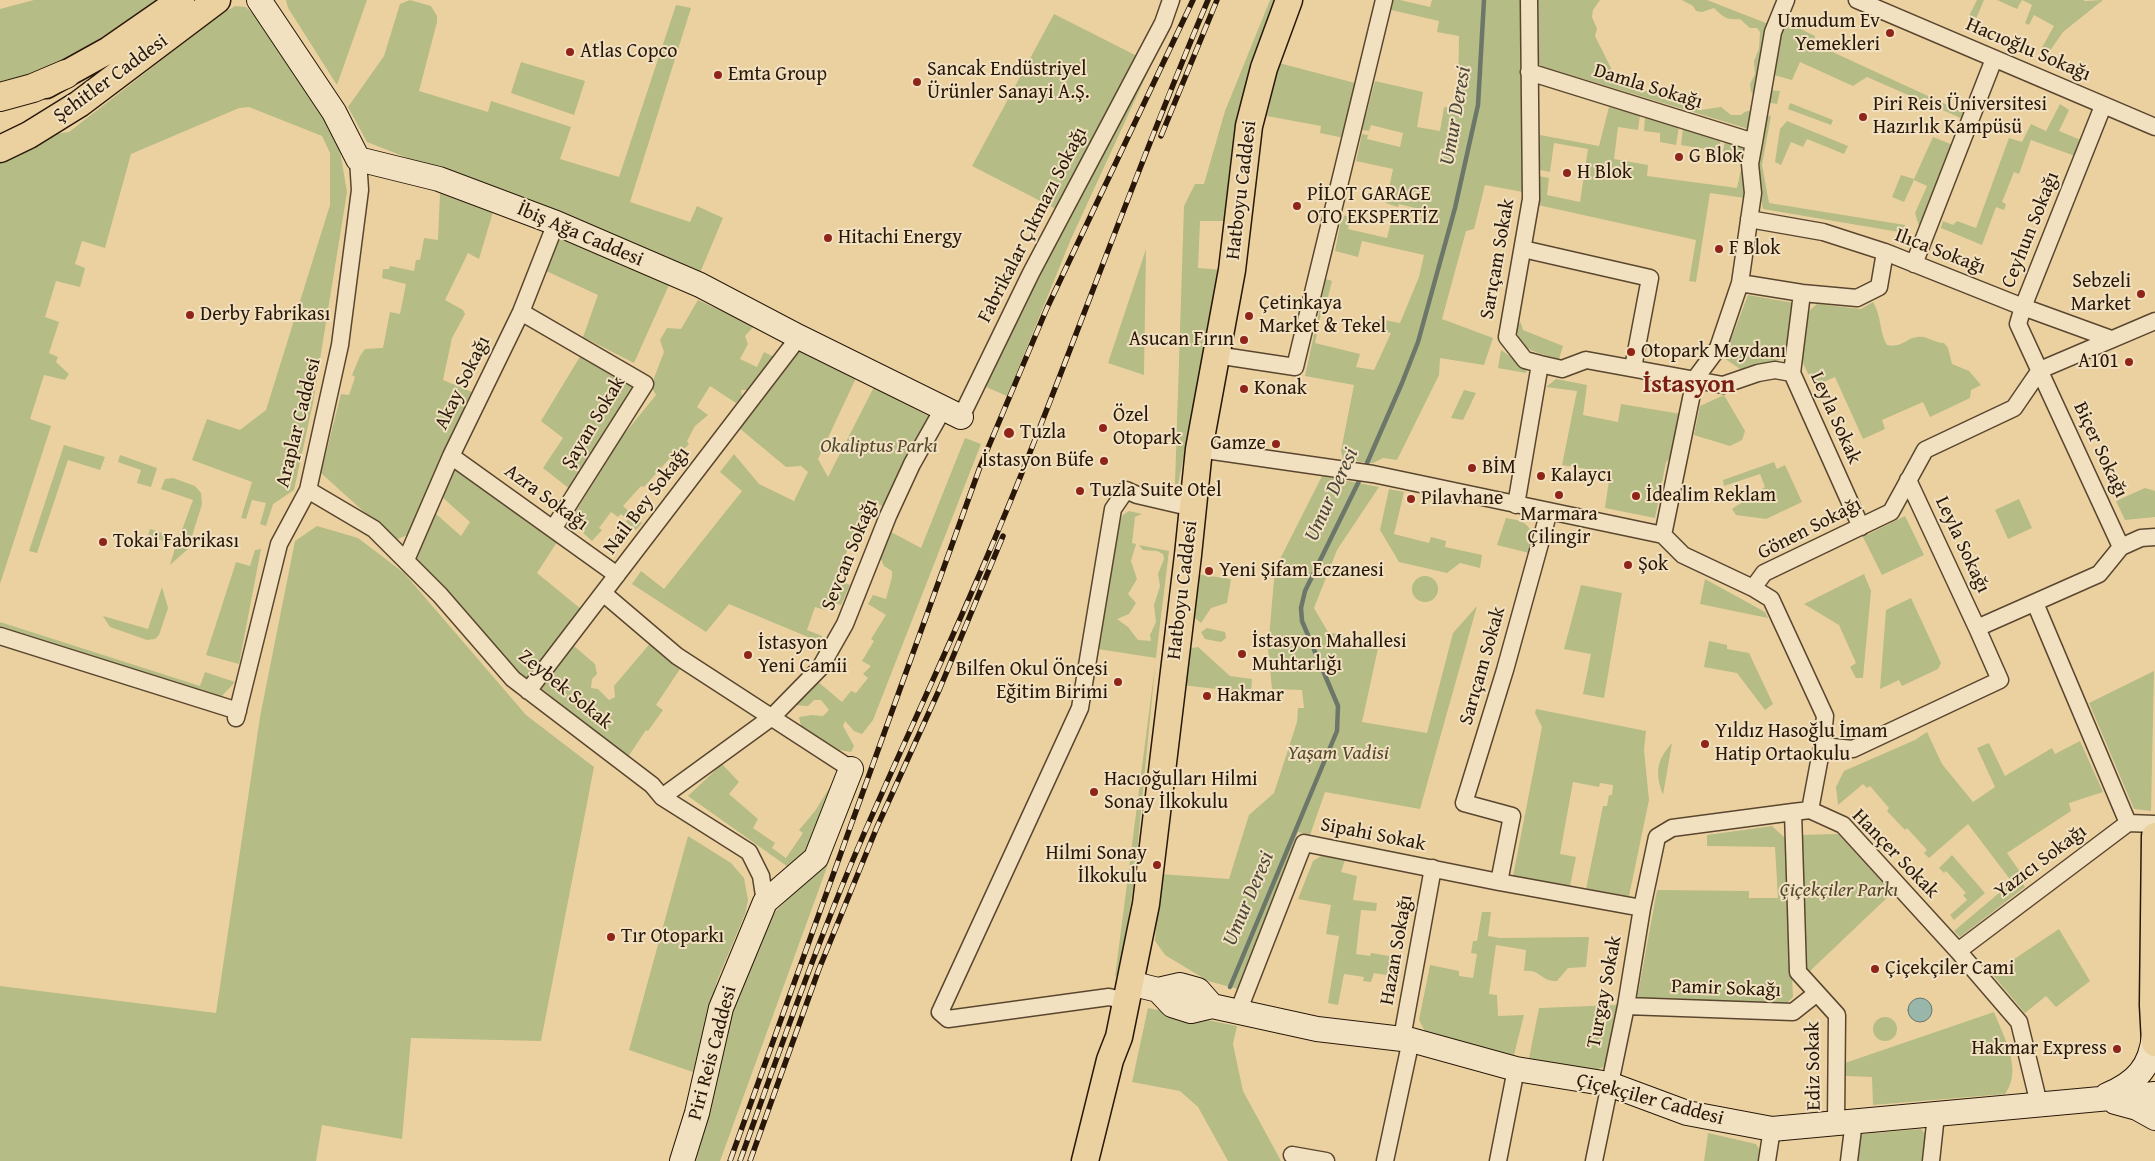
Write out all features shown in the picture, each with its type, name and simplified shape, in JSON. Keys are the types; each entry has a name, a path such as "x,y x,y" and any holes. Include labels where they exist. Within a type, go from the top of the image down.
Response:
{"highway":[{"path":"0,97 33,88 66,74"}],"main road":[{"name":"Şehitler Caddesi","path":"0,104 66,74 109,50 181,0"},
{"name":"Şehitler Caddesi","path":"0,149 29,135 79,104 217,0"},
{"name":"Hatboyu Caddesi","path":"1085,1161 1110,1060 1118,1037 1146,904 1199,449 1232,270 1249,126 1264,68 1289,0"},
{"path":"2155,836 2155,1038"},
{"name":"Hatboyu Caddesi","path":"1102,1161 1119,1087 1121,1062 1118,1037"}],"street":[{"path":"259,0 334,112 358,159"},
{"name":"Fabrikalar Çıkmazı Sokağı","path":"952,413 1035,264 1156,36 1171,0"},
{"path":"1216,355 1295,366 1384,0"},
{"name":"Sarıçam Sokak","path":"1529,0 1531,200 1507,337 1525,360 1562,369 1586,360 1723,385 1758,373 1775,370 1792,373"},
{"path":"1199,449 1372,474 1663,535 1695,379 1718,348 1740,284 1753,193 1750,164 1773,32 1786,0"},
{"name":"Hacıoğlu Sokağı","path":"1857,0 2155,127"},
{"path":"1914,264 1994,59"},
{"name":"Damla Sokağı","path":"1529,72 1754,142"},
{"name":"Ceyhun Sokağı","path":"2040,370 2018,324 2023,307 2103,106"},
{"name":"İbiş Ağa Caddesi","path":"358,159 439,179 556,223 700,285 799,337 952,413"},
{"name":"Araplar Caddesi","path":"0,636 237,715 279,544 308,490 340,345 360,190 358,159"},
{"name":"Ilıca Sokağı","path":"1749,219 1823,232 1885,252 2023,307 2111,339"},
{"name":"Akay Sokağı","path":"406,560 451,456 521,312 556,223"},
{"path":"1523,249 1650,278 1633,368"},
{"path":"1740,284 1802,293 1857,298 1879,287 1885,252"},
{"name":"Leyla Sokak","path":"1802,293 1792,373 1861,527"},
{"name":"Şayan Sokak","path":"521,312 645,384 553,529"},
{"path":"2040,370 2155,321"},
{"name":"Nail Bey Sokağı","path":"528,691 799,337"},
{"path":"1516,505 1540,364"},
{"name":"Gönen Sokağı","path":"1663,535 1682,556 1753,588 1764,573 1891,512 1925,450 2014,408 2040,370"},
{"name":"Biçer Sokağı","path":"2040,370 2121,547"},
{"name":"Sevcan Sokağı","path":"662,797 772,717 820,668 845,624 888,516 912,464 952,413"},
{"name":"Azra Sokağı","path":"451,456 617,575"},
{"name":"Leyla Sokağı","path":"1822,746 1852,749 2000,680 1908,480"},
{"name":"Zeybek Sokak","path":"308,490 374,529 440,595 513,680 652,785 662,797 749,852 761,876 765,902"},
{"path":"1128,992 1109,997 948,1019 940,1012 1080,708 1113,509 1126,490 1137,495 1193,508"},
{"name":"Sarıçam Sokak","path":"1499,882 1512,816 1464,803 1505,670 1549,512"},
{"path":"1977,628 2098,574 2121,547 2141,538 2155,537"},
{"path":"1642,908 1657,837 1672,828 1810,810 1826,716 1771,599 1753,588"},
{"path":"603,593 677,656 851,769"},
{"path":"2035,603 2128,823 2155,824"},
{"name":"Piri Reis Caddesi","path":"682,1161 697,1113 721,1008 765,902 816,858 851,769"},
{"name":"Hançer Sokak","path":"1810,810 1843,826 1958,951 2019,1022 2040,1104"},
{"name":"Ediz Sokak","path":"1792,812 1798,972 1837,1015 1849,1161"},
{"name":"Yazıcı Sokağı","path":"1958,951 2128,823"},
{"name":"Sipahi Sokak","path":"1238,1012 1304,842 1499,882 1642,908"},
{"name":"Hazan Sokağı","path":"1385,1161 1407,1039 1433,868"},
{"name":"Turgay Sokak","path":"1594,1161 1626,1006 1642,908"},
{"name":"Çiçekçiler Caddesi","path":"1128,992 1158,990 1172,1005 1191,1011 1212,1006 1317,1029 1407,1039 1516,1069 1609,1084 1687,1113 1772,1129 2155,1094"},
{"name":"Pamir Sokağı","path":"1626,1006 1793,1012 1817,993"},
{"path":"2088,1100 2114,1092 2137,1077 2150,1058 2155,1038"},
{"path":"1498,1161 1516,1069"},
{"path":"2088,1100 2128,1106 2155,1118"},
{"path":"1931,1161 1936,1115"},
{"path":"1767,1161 1772,1129"},
{"path":"1292,1155 1326,1161"}],"green space":[{"path":"34,0 156,0 120,25 62,60 21,77 0,83 0,9"},
{"path":"286,0 367,0 337,85 288,8"},
{"path":"410,0 431,6 437,16 419,91 488,112 491,101 571,127 560,159 619,177 676,5 691,8 630,202 690,222 697,206 723,218 700,273 367,142 348,107 384,56 400,4"},
{"path":"1176,0 1181,0 1071,239 1007,396 986,387 1068,212"},
{"path":"1270,0 1277,0 1244,89 1229,173 1226,221 1200,221 1198,268 1223,270 1178,484 1175,484 1184,206 1195,184 1204,184 1225,111"},
{"path":"1390,0 1400,0 1430,7 1432,0 1520,0 1523,192 1485,185 1474,229 1466,231 1442,319 1493,338 1484,365 1440,358 1439,375 1397,460 1383,458 1373,463 1343,460 1341,451 1354,385 1305,376 1326,279 1332,281 1325,309 1322,308 1315,343 1360,354 1356,367 1374,370 1391,333 1376,330 1379,319 1400,323 1419,277 1424,255 1362,241 1358,257 1335,251 1342,215 1351,217 1348,229 1387,238 1392,217 1419,224 1423,210 1399,204 1398,207 1386,203 1393,169 1356,161 1362,134 1368,135 1367,139 1400,147 1403,133 1371,125 1369,131 1362,130 1375,81 1423,92 1417,127 1440,131 1444,107 1454,108 1455,97 1458,98 1459,36 1437,32 1439,21 1387,9"},
{"path":"1537,0 1600,0 1593,10 1592,17 1597,29 1595,36 1614,74 1619,79 1642,93 1650,89 1659,89 1663,94 1677,100 1683,97 1700,110 1721,107 1731,115 1741,115 1748,111 1754,112 1756,113 1752,130 1541,66 1538,62"},
{"path":"1682,0 1707,0 1771,25 1754,95 1751,92 1750,84 1755,74 1754,61 1759,49 1760,32 1757,28 1750,28 1740,19 1726,18 1714,8 1702,12 1696,11 1693,6"},
{"path":"1977,0 1984,0 1976,19 1969,16"},
{"path":"1997,0 2022,0 2017,9"},
{"path":"2022,0 2103,0 2063,32 2047,55 2039,53 2054,26 2034,15 2029,25 2025,23 2032,5"},
{"path":"235,6 246,7 255,16 319,109 340,151 347,192 313,403 294,490 273,504 266,526 260,524 266,503 252,500 246,519 241,518 252,482 192,460 207,419 240,430 266,410 330,205 330,153 322,136 249,107 239,108 131,154 105,248 82,241 75,264 85,268 80,287 56,281 45,317 59,322 49,353 58,357 56,362 69,374 65,380 44,375 30,419 51,426 0,584 0,160 48,135 69,132 220,15"},
{"path":"1054,14 1139,57 1058,210 972,166"},
{"path":"1784,21 1815,36 1813,43 1965,113 1963,119 1867,77 1853,86 1800,62 1792,80 1770,74"},
{"path":"521,62 585,81 574,115 511,93"},
{"path":"1279,63 1355,83 1344,138 1320,133 1321,126 1267,116"},
{"path":"1768,90 1780,91 1777,104 1766,102"},
{"path":"1790,103 1833,120 1831,125 1788,109"},
{"path":"2060,104 2069,110 2059,131 2081,140 2075,156 2031,140 2019,174 2014,172 2002,202 2006,204 2004,210 1996,207 1982,245 1941,228 1943,221 1953,225 1957,221 1976,228 2009,138 2022,142 2031,124 2046,131"},
{"path":"1609,107 1640,115 1638,130 1618,127 1614,159 1648,165 1647,176 1737,188 1744,155 1723,152 1725,140 1747,146 1745,198 1710,193 1696,282 1689,281 1696,240 1538,205 1539,176 1549,178 1547,195 1580,202 1588,149 1554,143 1550,172 1540,170 1540,135 1599,146"},
{"path":"1764,115 1771,116 1762,165 1769,203 1905,225 1905,233 1763,209 1755,166"},
{"path":"1645,117 1679,127 1676,145 1660,142 1660,133 1644,131"},
{"path":"1787,121 1848,146 1844,154 1807,139 1803,147 1791,142 1781,165 1775,162 1780,129"},
{"path":"1683,128 1721,139 1718,151 1681,145"},
{"path":"1933,137 1953,145 1920,229 1915,213 1927,186 1914,180 1904,202 1892,197 1901,175 1914,179"},
{"path":"440,193 493,212 479,259 468,253 445,300 463,310 465,314 452,338 443,380 472,392 408,535 395,540 321,473 341,394 349,395 355,377 352,375 365,349 383,348 390,312 400,314 406,284 382,278 383,269 389,269 390,266 414,271 416,260 420,260 424,238 438,240"},
{"path":"560,234 669,285 634,363 583,337 598,295 544,270"},
{"path":"1146,249 1144,375 1108,363"},
{"path":"1748,295 1794,303 1792,325 1790,341 1784,355 1779,360 1765,366 1740,369 1724,358"},
{"path":"698,300 754,326 745,336 748,344 740,359 757,367 764,352 776,358 750,390 741,390 742,397 736,403 710,386 697,407 708,415 695,426 687,441 689,444 678,455 686,464 682,468 670,458 644,487 641,486 623,506 642,523 636,530 626,522 627,519 621,514 618,517 611,512 599,528 602,530 592,541 570,521 621,438 656,395 651,386 664,352 660,340 667,328 681,329"},
{"path":"1873,302 1887,345 1897,345 1913,338 1921,337 1944,343 1948,348 1952,364 1969,371 1981,385 1971,390 1970,398 1930,417 1923,402 1882,420 1885,429 1863,439 1835,377 1814,386 1802,361 1808,312 1817,304 1861,309"},
{"path":"1517,322 1521,323 1523,330 1563,346 1559,359 1535,352 1523,345 1517,332"},
{"name":"Okaliptus Parkı","path":"801,350 857,376 818,459 828,477 874,387 930,417 884,507 870,500 835,578 850,585 841,605 829,601 825,610 815,607 807,630 822,636 820,642 729,604 706,632 632,584 641,571 664,589 742,491 720,472 734,454 759,484 794,501 808,472 801,466 786,467 738,427"},
{"path":"1501,350 1527,368 1526,373 1498,368"},
{"path":"581,355 638,386 571,490 543,468 563,438 541,421"},
{"path":"1556,379 1587,385 1583,415 1618,422 1621,404 1681,414 1672,456 1666,462 1655,518 1605,508 1610,473 1562,465 1577,391 1546,387"},
{"path":"1464,390 1476,393 1463,420 1451,418"},
{"path":"1724,395 1745,431 1742,440 1730,446 1694,435 1700,406"},
{"path":"965,438 981,444 873,720 862,734 854,731 845,721 843,726 854,746 851,752 839,750 801,726 799,717 823,716 829,710 821,700 814,700 808,706 794,705 817,681 842,702 851,691 856,693 868,678 863,674 871,666 862,661 874,641 871,639 886,615 868,604 873,595 886,599 892,577 892,571 884,566 880,557 891,532 921,548"},
{"path":"64,445 105,457 100,470 68,460 37,553 29,551"},
{"path":"120,455 157,468 151,487 137,483 141,470 118,462"},
{"path":"1774,462 1777,469 1785,465 1802,502 1766,519 1736,515 1732,509 1765,487 1760,474 1724,486 1723,480"},
{"path":"456,467 559,539 537,573 581,609 527,680 413,559 435,513 461,536 470,522 442,497"},
{"name":"Yaşam Vadisi","path":"1322,476 1379,487 1337,550 1314,608 1328,632 1379,644 1362,722 1427,733 1453,633 1477,606 1420,809 1325,792 1310,835 1298,832 1238,989 1208,981 1165,955 1155,941 1160,874 1229,879 1249,815 1274,793 1297,722 1298,708 1304,708 1302,690 1272,689 1268,649 1275,569"},
{"path":"173,478 195,486 201,493 202,504 188,549 170,565 176,545 148,536 150,529 179,538 193,500 161,489 165,479"},
{"path":"2145,488 2155,491 2155,517 2125,520 2116,501"},
{"path":"1389,489 1404,492 1394,534 1429,543 1431,537 1446,541 1445,547 1482,555 1480,568 1460,563 1447,573 1399,562 1380,530"},
{"path":"2019,499 2032,528 2008,539 1995,510"},
{"path":"1129,511 1142,514 1135,517 1132,543 1136,544 1131,561 1137,579 1128,594 1136,603 1129,614 1117,619 1128,627 1138,640 1151,641 1150,635 1156,622 1154,605 1160,586 1158,574 1164,559 1163,554 1157,551 1143,550 1139,545 1169,551 1156,658 1098,649 1108,582 1121,519"},
{"path":"1905,516 1924,555 1882,575 1863,537"},
{"path":"1506,518 1526,524 1529,528 1532,538 1529,553 1497,545"},
{"path":"317,526 358,538 404,573 526,715 594,767 541,1041 411,1038 402,1139 322,1125 316,1161 0,1161 0,986 216,1013 260,717 295,541"},
{"path":"261,549 239,664 206,655 236,562 250,566 255,550"},
{"path":"1195,574 1231,579 1227,603 1211,608 1201,623 1190,614"},
{"path":"1864,574 1871,591 1863,678 1856,678 1850,667 1856,663 1839,625 1804,604"},
{"path":"1425,576 1434,580 1438,589 1434,598 1425,602 1416,598 1412,589 1416,580"},
{"path":"1705,579 1765,612 1768,618 1700,604"},
{"path":"1581,585 1622,593 1604,698 1583,694 1591,654 1564,649"},
{"path":"162,587 168,608 159,635 155,639 147,640 110,627 103,616 148,629"},
{"path":"1911,598 1941,663 1938,669 1902,686 1899,680 1880,689 1886,610"},
{"path":"0,622 200,686 205,672 235,682 219,699 0,630"},
{"path":"1207,628 1225,632 1226,638 1221,642 1205,639 1201,632"},
{"path":"653,640 682,666 656,705 663,710 648,731 646,730 628,757 541,688 574,646 595,664 597,674 592,679 591,688 598,689 609,700 615,697 614,686"},
{"path":"1709,641 1727,645 1727,649 1749,653 1773,704 1765,710 1737,673 1704,667"},
{"path":"1198,647 1230,676 1252,679 1251,693 1182,685 1186,649"},
{"path":"1156,661 1134,883 1120,971 1115,977"},
{"path":"2154,671 2151,811 2134,809 2089,703"},
{"path":"1536,709 1646,731 1644,750 1649,800 1629,896 1586,889 1603,806 1607,806 1609,795 1612,795 1613,785 1600,783 1599,787 1573,782 1560,854 1576,857 1570,886 1513,876 1542,727 1535,713"},
{"path":"1927,732 1942,764 1973,802 1995,787 1977,748 1989,743 2005,776 2052,748 2055,754 2080,741 2103,792 2069,803 2071,811 2007,853 2027,882 2023,884 2025,887 1960,937 1954,931 2012,882 1968,824 1929,858 1924,853 1927,850 1907,828 1905,830 1887,811 1889,808 1870,786 1867,788 1863,784 1838,805 1836,787 1844,771 1915,740"},
{"path":"1672,743 1663,795 1658,767"},
{"path":"722,764 739,782 729,794 758,819 753,828 775,843 772,848 786,858 803,833 799,830 815,811 841,769 845,771 800,865 791,869 688,796"},
{"path":"1772,826 1785,838 1793,997 1784,1006 1637,999 1657,890 1749,891 1749,898 1778,898 1775,847 1707,846 1707,835"},
{"name":"Çiçekçiler Parkı","path":"1838,834 1892,893 1810,971 1803,964 1799,835"},
{"path":"688,836 731,863 744,878 748,900 745,914 717,981 693,1072 629,1050"},
{"path":"1952,855 1985,893 1954,920 1950,915 1967,900 1963,895 1966,893 1946,871 1944,873 1939,868"},
{"path":"831,856 720,1161 694,1161 732,1008 757,943 775,912"},
{"path":"1321,856 1345,860 1341,872 1357,876 1353,900 1377,903 1376,911 1361,910 1356,954 1370,956 1371,953 1402,958 1399,977 1374,973 1371,982 1363,981 1364,977 1344,974 1338,1005 1328,1003 1339,936 1326,934 1331,905 1298,899 1313,861"},
{"path":"1482,912 1491,912 1488,936 1500,938 1589,937 1586,967 1568,968 1557,981 1547,980 1534,972 1524,971 1526,950 1496,945 1489,994 1497,995 1498,1016 1524,1015 1514,1055 1427,1035 1419,1020 1430,965 1459,971 1459,976 1473,978 1477,954 1471,953 1473,941 1477,941"},
{"path":"2059,929 2090,981 2056,1007 2046,996 2025,1013 1992,974"},
{"path":"1617,1005 1605,1066 1594,1071 1529,1058 1539,1008"},
{"path":"1148,1008 1237,1026 1233,1044 1243,1091 1281,1161 1228,1161 1198,1107 1180,1091 1132,1082"},
{"path":"1994,1012 2007,1043 2012,1064 2010,1084 2005,1094 1873,1105 1872,1077 1845,1076 1845,1063"},
{"path":"1885,1017 1893,1021 1897,1029 1893,1037 1885,1041 1877,1037 1873,1029 1877,1021"},
{"path":"1921,1129 1926,1135 1924,1161 1853,1161 1856,1139 1863,1134"},
{"path":"1708,1133 1756,1144 1762,1154 1760,1161 1704,1161"}],"shaded area":[{"path":"1920,998 1928,1002 1932,1010 1928,1018 1920,1022 1912,1018 1908,1010 1912,1002"}],"waterway":[{"name":"Umur Deresi","path":"1364,470 1418,342 1455,208 1478,105 1484,0"},
{"name":"Umur Deresi","path":"1230,987 1337,731 1338,706 1302,621 1301,608 1305,591 1361,477"}],"railway":[{"path":"730,1161 980,467 1047,308 1193,0"},
{"path":"740,1161 835,904 1001,523 1043,420 1159,119 1208,0"},
{"path":"1161,136 1217,0"},
{"path":"750,1161 819,969 877,827 940,688 1003,536"}],"place":[{"name":"Umudum Ev Yemekleri","path":"1890,33"},
{"name":"Atlas Copco","path":"570,52"},
{"name":"Emta Group","path":"718,75"},
{"name":"Sancak Endüstriyel Ürünler Sanayi A.Ş.","path":"917,82"},
{"name":"Piri Reis Üniversitesi Hazırlık Kampüsü","path":"1863,117"},
{"name":"G Blok","path":"1679,157"},
{"name":"H Blok","path":"1567,173"},
{"name":"PİLOT GARAGE OTO EKSPERTİZ","path":"1297,206"},
{"name":"Hitachi Energy","path":"828,238"},
{"name":"F Blok","path":"1719,249"},
{"name":"Sebzeli Market","path":"2141,294"},
{"name":"Derby Fabrikası","path":"190,315"},
{"name":"Çetinkaya Market & Tekel","path":"1249,316"},
{"name":"Asucan Fırın","path":"1244,340"},
{"name":"Otopark Meydanı","path":"1631,352"},
{"name":"A101","path":"2129,362"},
{"name":"Konak","path":"1244,389"},
{"name":"Özel Otopark","path":"1103,428"},
{"name":"Tuzla","path":"1009,433"},
{"name":"Gamze","path":"1276,444"},
{"name":"İstasyon Büfe","path":"1104,461"},
{"name":"BİM","path":"1472,468"},
{"name":"Kalaycı","path":"1541,476"},
{"name":"Tuzla Suite Otel","path":"1080,491"},
{"name":"Marmara Çilingir","path":"1559,495"},
{"name":"İdealim Reklam","path":"1636,496"},
{"name":"Pilavhane","path":"1411,499"},
{"name":"Tokai Fabrikası","path":"103,542"},
{"name":"Şok","path":"1628,565"},
{"name":"Yeni Şifam Eczanesi","path":"1209,571"},
{"name":"İstasyon Mahallesi Muhtarlığı","path":"1242,654"},
{"name":"İstasyon Yeni Camii","path":"748,655"},
{"name":"Bilfen Okul Öncesi Eğitim Birimi","path":"1118,682"},
{"name":"Hakmar","path":"1207,696"},
{"name":"Yıldız Hasoğlu İmam Hatip Ortaokulu","path":"1705,744"},
{"name":"Hacıoğulları Hilmi Sonay İlkokulu","path":"1094,792"},
{"name":"Hilmi Sonay İlkokulu","path":"1157,865"},
{"name":"Tır Otoparkı","path":"611,937"},
{"name":"Çiçekçiler Cami","path":"1875,969"},
{"name":"Hakmar Express","path":"2117,1049"}],"district":[{"name":"İstasyon","path":"1689,386"}]}
